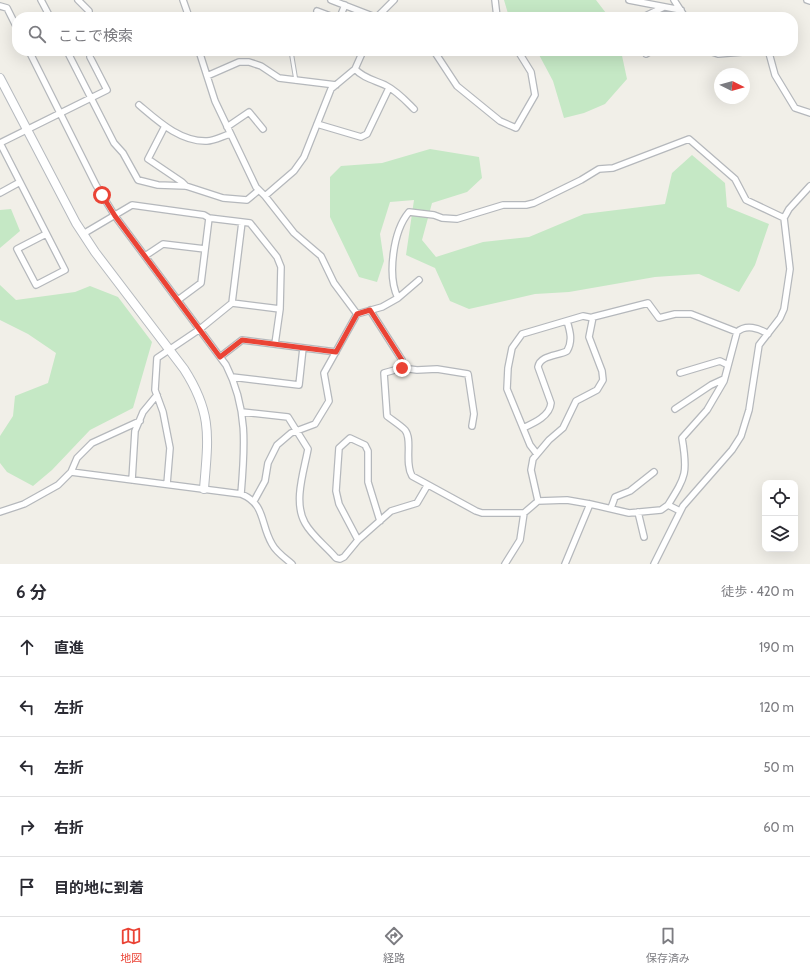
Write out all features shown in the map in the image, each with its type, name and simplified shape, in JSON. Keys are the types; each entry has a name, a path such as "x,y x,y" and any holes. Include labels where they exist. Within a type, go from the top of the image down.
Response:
{"street":[{"path":"41,0 47,12"},
{"path":"78,0 89,12"},
{"path":"183,0 187,12"},
{"path":"331,0 363,12"},
{"path":"381,12 394,0"},
{"path":"495,0 496,12"},
{"path":"629,0 681,10"},
{"path":"674,0 681,10"},
{"path":"342,12 345,5"},
{"path":"0,6 7,8 12,18"},
{"path":"653,12 664,6"},
{"path":"32,56 96,185 115,216 200,329 232,377 242,412 245,449 241,494"},
{"path":"70,56 114,143 123,153 138,180 158,185 186,186 223,198 247,200 259,190"},
{"path":"46,234 17,249 36,285 65,270 0,143 107,90 90,56"},
{"path":"201,56 214,101 256,187 265,196 294,233 321,256 334,283 357,314"},
{"path":"265,196 294,171 304,157 331,89 355,69 361,56"},
{"path":"437,56 457,86 500,121 516,128 535,95 531,72 521,56"},
{"path":"770,56 775,75 795,108 810,113"},
{"path":"207,76 239,62 249,62 261,66 279,78 336,85"},
{"path":"355,69 360,75 399,94 414,109"},
{"path":"0,78 83,234 101,261 194,384 207,420 208,435 204,489"},
{"path":"317,124 362,137 367,134 389,88"},
{"path":"139,105 165,126 186,138 207,142 230,134"},
{"path":"227,127 249,112 263,129"},
{"path":"165,126 148,160 186,186"},
{"path":"398,298 392,279 394,258 402,220 409,212 456,219 503,205 526,206 534,204 599,169 613,168 689,140 735,179 746,200 784,218"},
{"path":"0,192 20,182"},
{"path":"654,564 680,511 732,450 741,436 749,410 759,345 780,318 784,309 789,279 784,218 788,209 810,186"},
{"path":"83,234 132,205 204,215 209,218 250,223 277,257 281,267 280,309 276,344"},
{"path":"178,300 201,283 209,218"},
{"path":"167,484 170,448 169,433 155,390 157,358 200,329 232,303 242,222"},
{"path":"145,256 163,244 205,249"},
{"path":"254,501 265,481 268,463 277,445 291,433 315,424 329,402 324,373 357,314 382,307 398,298 419,280"},
{"path":"232,303 280,309"},
{"path":"538,500 531,465 537,454 549,440 563,428 576,401 597,390 602,380 602,371 589,337 593,318 596,315 648,303 659,318 675,314 691,314 737,332 752,327 761,329 768,334"},
{"path":"370,310 402,360 402,368"},
{"path":"537,454 523,428 507,389 508,368 512,348 522,334 583,316 593,318"},
{"path":"523,428 536,422 550,408 551,403 538,367 539,362 542,359 567,351 570,347 570,334 566,321"},
{"path":"505,564 520,540 524,513 538,500 568,500 629,513 661,510 668,505 685,476 685,454 682,438 707,410 724,379 737,332"},
{"path":"220,357 242,340 336,352"},
{"path":"232,377 299,385 303,348"},
{"path":"680,373 720,361 728,366"},
{"path":"472,426 474,414 468,374 437,369 417,370 402,368 384,373 387,416 405,430 408,438 409,470 412,476 427,486 482,513 524,513"},
{"path":"675,408 711,385 724,379"},
{"path":"132,480 134,431 156,395"},
{"path":"242,412 288,417 297,430 308,449 300,496 300,508 305,523 336,558 344,558 358,540 390,511 417,502 427,486"},
{"path":"0,512 42,494 58,484 71,472 77,458 92,444 140,421"},
{"path":"358,540 339,504 336,491 339,448 350,438 365,445 368,451 368,482 380,521"},
{"path":"71,472 241,494 254,501 259,508 273,546 292,564"},
{"path":"611,508 615,497 630,491 654,472"},
{"path":"565,564 590,504"},
{"path":"668,505 680,511"},
{"path":"638,512 644,537"}],"lane":[{"path":"292,56 296,81"}],"green space":[{"path":"504,0 596,0 605,12 508,12"},
{"path":"540,56 622,56 627,79 605,104 584,113 564,118 553,81"},
{"path":"430,149 479,157 482,178 467,192 432,203 422,240 436,257 483,242 529,237 584,214 665,204 672,173 692,155 725,183 727,207 769,224 755,265 739,292 699,274 655,277 569,292 535,294 469,309 450,301 435,268 406,255 414,200 390,202 380,234 384,261 377,282 359,277 330,217 330,177 341,166 382,163"},
{"path":"11,209 20,231 0,248 0,210"},
{"path":"0,285 16,300 75,292 90,286 118,297 152,342 133,408 90,430 52,470 33,486 7,472 0,463 0,436 13,416 15,396 48,383 56,353 28,334 0,320"}],"route":[{"path":"102,195 115,216 220,357 242,340 336,352 357,314 370,310 402,360 402,368"}]}
